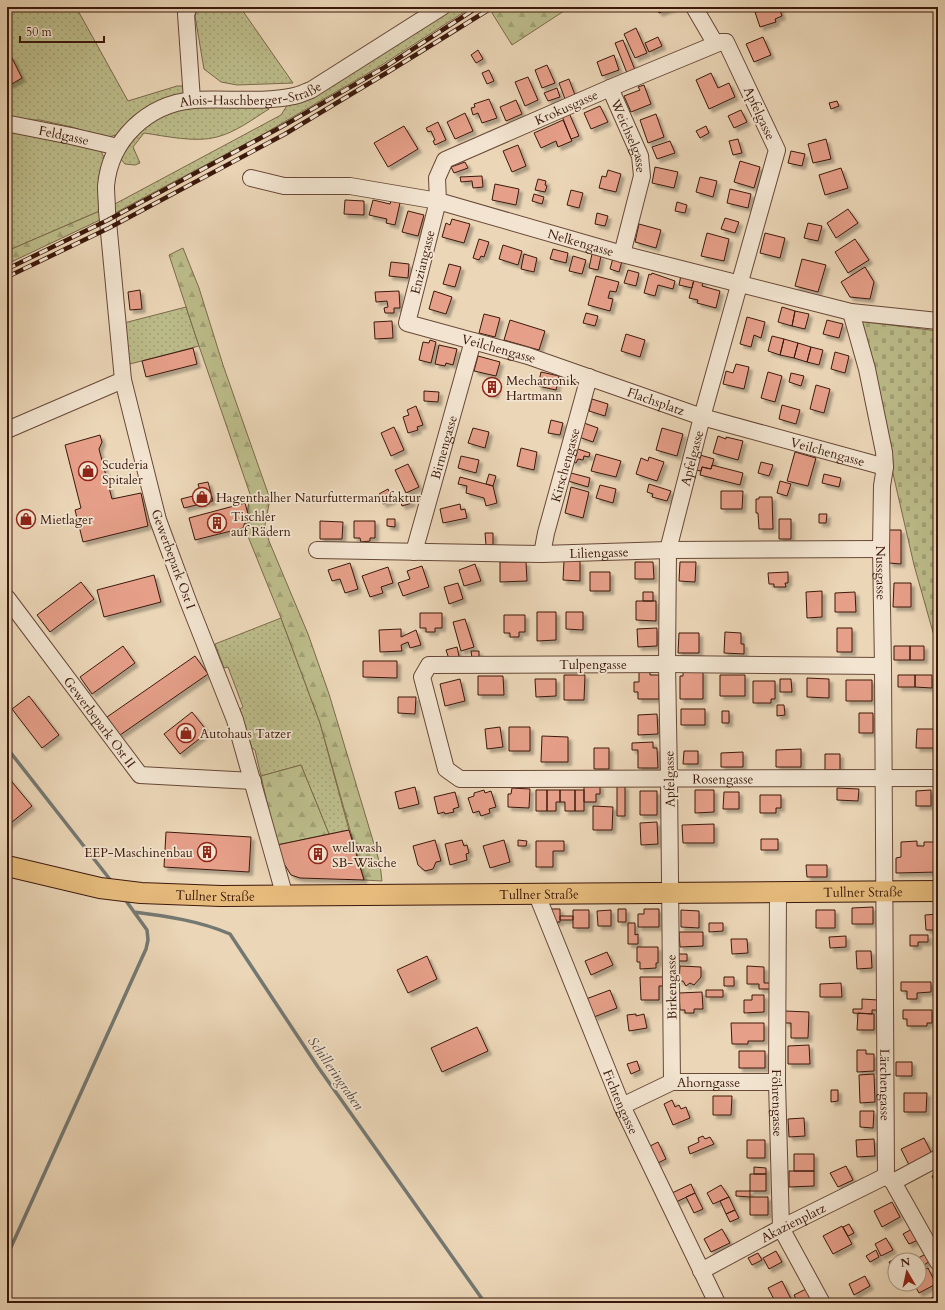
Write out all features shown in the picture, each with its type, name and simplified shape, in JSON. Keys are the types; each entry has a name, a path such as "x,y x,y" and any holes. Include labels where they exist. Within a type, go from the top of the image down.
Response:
{"main road":[{"name":"Tullner Straße","path":"7,866 100,888 141,893 221,896 537,895 938,891"}],"street":[{"path":"189,7 186,14 192,100"},
{"name":"Alois-Haschberger-Straße","path":"107,210 106,186 110,166 118,147 126,134 139,121 157,110 192,100 277,99 295,96 311,90 442,7"},
{"name":"Apfelgasse","path":"670,893 667,664 668,550 702,417 777,150 720,43 694,7"},
{"name":"Krokusgasse","path":"438,201 437,178 445,160 610,88 720,43"},
{"name":"Weichselgasse","path":"610,88 640,156 642,176 622,254"},
{"name":"Feldgasse","path":"10,124 118,147"},
{"name":"Nelkengasse","path":"251,178 284,186 350,186 438,201 622,254 852,312 938,321"},
{"name":"Enziangasse","path":"407,323 438,201"},
{"name":"Gewerbepark Ost I","path":"107,210 123,380 158,520 235,720 285,896"},
{"name":"Nussgasse","path":"852,312 867,369 884,452 885,466 882,486 881,549 884,838"},
{"name":"Veilchengasse","path":"407,323 528,356 589,377"},
{"name":"Birnengasse","path":"414,552 473,341"},
{"name":"Flachsplatz","path":"589,377 702,417 770,435"},
{"name":"Kirschengasse","path":"542,554 546,533 589,377"},
{"path":"7,430 123,380"},
{"name":"Veilchengasse","path":"770,435 885,466"},
{"name":"Liliengasse","path":"317,550 542,554 668,550 881,549"},
{"name":"Gewerbepark Ost II","path":"7,598 140,775 253,781"},
{"name":"Tulpengasse","path":"460,779 446,769 422,677 429,665 667,664 883,666"},
{"name":"Rosengasse","path":"460,779 938,778"},
{"name":"Lärchengasse","path":"884,838 890,1179 938,1262"},
{"name":"Föhrengasse","path":"778,892 777,1082 781,1228 822,1303"},
{"name":"Birkengasse","path":"670,893 672,1082"},
{"name":"Fichtengasse","path":"537,895 622,1106 717,1303"},
{"name":"Ahorngasse","path":"622,1106 672,1082 777,1082"},
{"name":"Akazienplatz","path":"701,1271 781,1228 938,1158"}],"green space":[{"path":"7,7 76,7 128,101 177,86 187,86 181,96 140,113 116,135 105,138 72,127 40,120 7,117"},
{"path":"198,7 240,7 293,83 237,85 221,82 204,69 195,16"},
{"path":"455,7 472,7 377,68 260,136 115,213 113,205 281,115 288,104 418,31"},
{"path":"500,7 570,7 512,45 492,13"},
{"path":"264,104 269,109 251,121 224,135 209,139 190,139 144,133 133,147 140,163 135,165 125,164 120,158 141,127 177,108"},
{"path":"7,130 99,148 105,159 102,210 7,251"},
{"path":"102,210 102,219 7,264 7,251"},
{"path":"183,248 199,288 223,365 270,499 265,525 269,541 308,634 329,694 380,864 382,881 364,880 320,723 281,618 245,529 250,494 169,255"},
{"path":"186,307 199,346 130,364 124,323"},
{"path":"858,321 938,331 938,650 914,565"},
{"path":"281,618 320,723 349,830 329,834 301,765 261,776 255,750 252,748 240,709 243,707 228,667 224,668 215,644"},
{"path":"301,765 329,834 277,845 261,776"}],"building":[{"path":"656,7 674,7 659,13"},
{"path":"759,7 779,7 782,16 775,19 776,22 760,27 755,12 760,11"},
{"path":"636,28 647,53 635,58 624,34"},
{"path":"658,37 662,46 649,52 645,43"},
{"path":"763,37 771,55 754,62 746,44"},
{"path":"623,40 635,70 627,73 615,43"},
{"path":"478,50 483,59 476,63 471,55"},
{"path":"614,55 619,70 602,76 597,62"},
{"path":"11,56 22,78 10,85 7,78 7,58"},
{"path":"547,65 555,83 542,88 535,70"},
{"path":"489,70 494,81 487,84 482,73"},
{"path":"711,73 718,88 729,83 735,97 709,109 696,80"},
{"path":"528,77 538,100 525,106 515,82"},
{"path":"569,79 575,95 565,99 559,83"},
{"path":"644,85 651,104 631,112 624,96 640,90 638,87"},
{"path":"557,88 560,97 548,101 544,93"},
{"path":"489,99 497,118 482,123 478,113 473,115 471,108 475,107 474,104"},
{"path":"516,100 522,114 506,121 500,107"},
{"path":"837,101 839,106 831,109 829,103"},
{"path":"600,106 608,122 591,129 584,113"},
{"path":"741,110 747,122 734,128 728,116"},
{"path":"465,113 473,131 455,139 447,122"},
{"path":"569,113 579,136 571,139 562,116"},
{"path":"656,114 664,137 648,143 640,120"},
{"path":"563,120 572,141 558,147 556,141 541,148 534,133"},
{"path":"438,122 446,140 435,145 433,141 435,140 431,131 428,132 426,128"},
{"path":"404,126 418,149 388,167 374,143"},
{"path":"706,126 709,133 700,138 696,131"},
{"path":"738,139 742,153 733,155 729,141"},
{"path":"826,139 831,159 813,163 808,144"},
{"path":"670,141 675,153 657,159 652,147"},
{"path":"518,145 526,166 512,172 503,151"},
{"path":"791,151 805,154 802,166 788,163"},
{"path":"740,161 760,167 754,188 734,182"},
{"path":"465,162 468,168 454,173 451,167"},
{"path":"655,167 678,172 674,188 652,183"},
{"path":"841,168 848,188 825,195 819,175"},
{"path":"608,170 621,174 616,192 599,188 602,176 606,177"},
{"path":"482,176 483,187 473,188 472,181 461,182 460,177"},
{"path":"700,177 717,181 713,197 696,192"},
{"path":"538,179 546,181 545,185 547,186 545,192 535,190"},
{"path":"495,184 519,189 516,205 492,200"},
{"path":"730,189 751,194 748,208 727,203"},
{"path":"571,190 583,193 579,208 567,205"},
{"path":"534,194 544,197 542,204 532,201"},
{"path":"345,200 364,201 364,215 344,214"},
{"path":"373,200 390,204 391,201 400,203 395,225 386,223 387,219 369,215"},
{"path":"677,202 687,205 685,213 675,211"},
{"path":"848,209 858,223 836,238 827,223"},
{"path":"408,211 424,215 418,236 402,232"},
{"path":"597,213 608,216 605,226 595,224"},
{"path":"725,218 739,222 735,233 721,229"},
{"path":"452,219 470,224 464,243 442,237 446,223 450,225"},
{"path":"808,223 822,226 818,241 804,238"},
{"path":"639,224 661,230 656,248 635,242"},
{"path":"707,233 729,239 724,261 701,256"},
{"path":"765,233 785,238 780,258 760,253"},
{"path":"479,239 489,242 484,257 481,256 479,260 473,258"},
{"path":"855,239 869,260 848,273 835,252"},
{"path":"503,245 522,251 518,265 499,259"},
{"path":"553,249 568,253 566,263 550,259"},
{"path":"524,254 537,258 534,272 521,269"},
{"path":"592,254 601,256 598,270 589,268"},
{"path":"573,256 586,260 582,274 569,271"},
{"path":"613,258 622,261 619,272 610,269"},
{"path":"802,259 826,265 818,292 795,286"},
{"path":"391,262 409,264 408,278 389,276"},
{"path":"449,264 461,267 455,287 443,284"},
{"path":"865,267 874,282 870,299 850,297 841,282"},
{"path":"628,270 639,273 636,286 624,283"},
{"path":"652,273 675,281 673,289 658,285 655,296 644,293 649,274 651,275"},
{"path":"681,275 694,279 692,288 679,285"},
{"path":"596,276 619,282 616,292 610,291 608,298 613,299 610,311 588,305"},
{"path":"694,280 703,282 702,286 720,291 716,308 697,303 698,300 689,298"},
{"path":"140,290 142,309 130,310 128,292"},
{"path":"399,291 400,308 394,308 394,313 385,313 384,308 388,307 387,301 376,302 375,292"},
{"path":"434,291 452,297 446,314 429,309"},
{"path":"782,307 795,311 792,326 778,322"},
{"path":"795,311 809,314 805,329 792,326"},
{"path":"586,313 598,316 595,326 583,323"},
{"path":"484,314 500,318 495,337 479,333"},
{"path":"747,317 765,322 761,338 754,335 751,347 740,344"},
{"path":"510,320 545,331 539,350 504,340"},
{"path":"827,320 843,324 839,338 823,334"},
{"path":"392,321 393,338 375,339 374,322"},
{"path":"626,334 645,340 640,357 621,351"},
{"path":"772,336 784,339 780,355 768,351"},
{"path":"784,339 798,343 794,358 780,355"},
{"path":"430,340 436,342 431,363 419,360 423,342 429,343"},
{"path":"798,343 811,347 807,362 794,358"},
{"path":"439,345 457,349 453,365 446,363 445,366 435,364"},
{"path":"811,347 823,350 819,365 807,362"},
{"path":"193,348 197,364 146,377 142,361"},
{"path":"835,352 849,356 845,373 831,369"},
{"path":"478,356 500,362 496,376 474,371"},
{"path":"736,364 749,367 744,389 723,384 726,371 733,373"},
{"path":"541,372 559,376 556,390 538,386"},
{"path":"768,372 782,376 775,402 761,398"},
{"path":"791,373 804,376 801,386 789,382"},
{"name":"Mechatronik Hartmann","path":"489,380 498,382 495,395 486,393"},
{"path":"816,385 830,389 824,413 810,409"},
{"path":"424,391 439,392 438,402 424,401"},
{"path":"592,399 608,404 605,416 589,411"},
{"path":"782,405 800,410 796,424 779,419"},
{"path":"416,406 423,425 417,427 418,430 408,433 403,417 409,415 407,410"},
{"path":"551,420 563,423 560,435 548,433"},
{"path":"584,423 598,428 593,442 579,437"},
{"path":"394,427 404,450 391,456 381,433"},
{"path":"473,428 489,432 485,448 468,443"},
{"path":"662,428 683,434 677,456 656,450"},
{"name":"Scuderia Spitaler","path":"100,435 102,442 99,449 112,499 141,493 148,526 83,542 75,510 81,508 65,445"},
{"path":"718,436 726,439 726,437 743,441 738,460 713,453"},
{"path":"521,448 537,452 534,470 517,466"},
{"path":"575,448 590,453 589,457 584,456 583,460 578,459 576,463 571,461"},
{"path":"795,452 816,458 808,486 787,481"},
{"path":"596,454 621,461 616,477 591,471"},
{"path":"700,455 714,459 711,469 702,467 701,471 696,470"},
{"path":"461,456 479,460 476,473 458,468"},
{"path":"649,457 664,462 657,481 636,474 641,458 648,461"},
{"path":"761,462 773,465 769,476 758,473"},
{"path":"408,464 419,487 406,493 395,470"},
{"path":"712,465 743,473 740,485 700,475 702,467 711,469"},
{"path":"571,473 590,478 588,487 568,481"},
{"path":"489,474 496,476 493,486 486,484"},
{"path":"824,474 841,478 839,487 822,483"},
{"path":"460,477 493,486 497,503 486,506 484,498 466,493 467,486 458,484"},
{"path":"780,481 791,484 787,496 777,493"},
{"name":"Hagenthalher Naturfuttermanufaktur","path":"208,482 213,501 184,508 181,499 201,494 198,484"},
{"path":"649,484 671,491 667,501 652,497 653,494 647,492"},
{"path":"600,485 616,489 613,503 596,498"},
{"path":"571,487 589,492 583,518 565,513"},
{"path":"388,489 393,500 383,504 379,494"},
{"path":"721,491 743,491 742,509 721,509"},
{"path":"410,497 412,503 402,506 400,500"},
{"path":"759,497 772,497 773,529 759,529 758,513 756,513 756,499 759,499"},
{"name":"Tischler auf Rädern","path":"245,503 248,514 243,528 195,540 189,518"},
{"path":"460,504 461,510 465,509 467,518 443,523 440,509"},
{"path":"819,514 827,514 826,523 819,523"},
{"path":"387,519 395,519 395,527 387,526"},
{"path":"779,519 791,519 791,539 779,539"},
{"path":"320,521 343,522 342,539 320,539"},
{"path":"354,521 375,521 375,538 370,538 370,541 361,542 360,538 354,538"},
{"path":"889,530 901,530 901,564 889,563"},
{"path":"485,533 493,533 493,545 486,545"},
{"path":"564,561 580,561 580,581 563,580"},
{"path":"500,562 526,562 527,581 500,582"},
{"path":"635,562 653,562 654,579 635,579"},
{"path":"680,562 696,562 695,582 679,581"},
{"path":"350,563 358,589 345,593 340,579 332,581 328,570"},
{"path":"475,564 481,581 464,586 459,570"},
{"path":"422,566 429,587 403,596 398,583 410,579 407,571"},
{"path":"388,567 393,583 381,587 383,593 370,597 362,576"},
{"path":"590,572 610,572 610,591 590,591"},
{"path":"788,572 788,583 785,583 786,587 774,587 774,584 769,584 768,573"},
{"path":"154,575 161,602 104,617 97,590"},
{"path":"81,582 94,599 50,632 37,615"},
{"path":"458,583 463,599 449,604 444,587"},
{"path":"894,583 911,583 911,607 893,607"},
{"path":"822,591 822,617 807,618 806,592"},
{"path":"643,592 653,592 653,601 643,601"},
{"path":"855,592 856,612 835,612 835,593"},
{"path":"636,601 656,601 656,621 636,620"},
{"path":"537,612 556,612 556,640 537,641"},
{"path":"566,612 583,612 583,630 566,629"},
{"path":"420,613 442,613 442,628 435,628 435,632 426,632 426,628 420,628"},
{"path":"504,615 525,615 525,632 519,632 519,637 510,637 510,633 504,633"},
{"path":"465,619 474,647 461,651 453,622"},
{"path":"657,628 657,646 638,647 637,629"},
{"path":"837,628 852,628 852,652 837,652"},
{"path":"401,629 401,637 416,630 421,645 410,648 408,642 401,645 402,651 380,652 379,630"},
{"path":"725,632 741,633 741,644 744,644 744,654 724,653"},
{"path":"679,633 699,633 699,653 678,653"},
{"path":"123,646 135,663 92,694 80,677"},
{"path":"894,646 910,646 910,660 894,660"},
{"path":"910,646 924,646 924,660 910,660"},
{"path":"457,647 459,656 449,659 446,650"},
{"path":"471,651 479,651 479,657 472,658"},
{"path":"195,656 208,674 120,735 107,717"},
{"path":"363,661 397,661 397,678 363,677"},
{"path":"639,671 650,672 650,675 659,675 659,699 638,699 638,692 634,692 634,682 639,682"},
{"path":"683,671 703,671 703,699 680,699 680,676 683,676"},
{"path":"564,675 585,675 584,700 564,700"},
{"path":"720,675 745,675 745,696 720,696"},
{"path":"898,675 915,675 915,687 898,687"},
{"path":"915,675 932,675 932,688 915,687"},
{"path":"478,676 503,676 504,695 478,695"},
{"path":"807,678 829,679 829,698 807,697"},
{"path":"460,679 465,701 445,706 440,684"},
{"path":"535,679 556,679 556,696 536,697"},
{"path":"780,679 791,679 792,692 780,692"},
{"path":"846,680 872,680 872,701 846,701"},
{"path":"753,681 775,681 775,699 771,699 771,703 753,703"},
{"path":"29,696 59,735 42,748 12,709"},
{"path":"398,697 416,697 415,714 398,713"},
{"path":"777,705 784,705 785,715 777,716"},
{"path":"681,709 705,709 705,725 681,725"},
{"path":"722,711 729,711 729,723 722,723"},
{"name":"Autohaus Tatzer","path":"192,712 208,732 180,754 164,734"},
{"path":"859,713 873,713 873,733 859,733"},
{"path":"657,714 658,734 638,735 638,715"},
{"path":"500,727 503,747 487,749 485,729"},
{"path":"509,727 530,727 530,751 509,751"},
{"path":"917,729 938,729 938,748 916,748"},
{"path":"542,736 568,737 568,762 541,762"},
{"path":"653,742 653,748 657,748 658,768 638,768 638,750 632,750 632,743"},
{"path":"594,748 609,748 609,769 594,769"},
{"path":"801,749 801,767 776,767 776,750"},
{"path":"684,751 698,751 698,764 683,764"},
{"path":"743,752 743,767 721,767 721,753"},
{"path":"825,754 840,754 840,770 825,770"},
{"path":"7,776 32,806 7,826"},
{"path":"584,785 600,785 600,794 596,794 596,802 584,802"},
{"path":"617,786 625,786 625,816 617,816"},
{"path":"415,787 419,804 399,809 395,792"},
{"path":"512,788 530,789 529,808 508,807 508,794 511,794"},
{"path":"837,788 859,789 858,801 837,800"},
{"path":"484,790 485,793 491,791 496,807 489,809 490,813 481,816 479,811 473,813 468,798 474,796 474,793"},
{"path":"536,790 547,790 547,811 536,811"},
{"path":"547,790 560,790 560,802 556,802 556,811 547,811"},
{"path":"560,790 575,790 575,811 565,811 565,802 560,802"},
{"path":"575,790 584,790 584,811 575,811"},
{"path":"695,790 714,790 714,812 695,813"},
{"path":"931,790 931,806 916,806 916,791"},
{"path":"640,791 657,791 657,815 640,815"},
{"path":"455,792 459,807 453,809 454,812 445,814 444,812 438,814 434,797"},
{"path":"724,792 739,792 739,809 723,809"},
{"path":"760,795 781,795 781,808 776,808 776,813 760,813"},
{"path":"593,806 613,807 612,830 593,830"},
{"path":"657,822 658,844 641,845 640,823"},
{"path":"714,824 714,843 683,843 682,825"},
{"name":"wellwash SB-Wäsche","path":"349,830 364,880 300,878 291,875 283,862 277,845"},
{"name":"EEP-Maschinenbau","path":"166,832 251,837 249,872 164,867"},
{"path":"761,839 778,839 778,850 761,850"},
{"path":"435,840 441,861 436,862 433,869 425,871 418,865 413,846"},
{"path":"462,840 464,846 467,845 469,853 466,854 467,860 450,865 445,844"},
{"path":"504,840 510,862 490,868 483,846"},
{"path":"518,840 527,841 526,846 518,846"},
{"path":"536,841 564,841 564,851 553,851 553,867 536,867"},
{"path":"917,841 917,846 924,846 924,842 938,842 938,872 896,873 896,858 901,857 901,842"},
{"path":"806,865 827,865 827,877 807,877"},
{"path":"873,907 873,924 852,924 852,908"},
{"path":"549,909 560,909 560,922 549,922"},
{"path":"618,909 626,909 626,922 618,922"},
{"path":"644,909 659,909 659,927 638,927 638,914 644,914"},
{"path":"573,910 589,910 589,928 573,928"},
{"path":"611,910 611,926 598,926 597,911"},
{"path":"681,910 699,911 699,928 681,927"},
{"path":"816,910 835,910 835,928 816,928"},
{"path":"938,914 938,930 926,930 925,915"},
{"path":"560,916 573,916 573,920 560,920"},
{"path":"628,923 635,923 635,935 638,934 638,944 628,944"},
{"path":"709,923 723,923 723,931 709,932"},
{"path":"679,932 703,932 703,946 680,947"},
{"path":"910,935 928,935 928,942 918,942 918,946 910,946"},
{"path":"846,936 846,947 830,948 829,937"},
{"path":"731,939 747,939 748,953 732,954"},
{"path":"637,947 658,947 658,963 656,963 656,968 640,969 640,962 637,962"},
{"path":"856,951 871,951 872,968 857,969"},
{"path":"607,952 613,965 591,975 585,961"},
{"path":"676,954 687,954 687,961 676,961"},
{"path":"427,956 437,979 408,993 397,970"},
{"path":"680,966 701,967 701,977 694,985 690,983 686,986 683,981 679,981"},
{"path":"747,966 764,967 764,983 771,983 771,989 759,989 759,984 747,984"},
{"path":"640,977 663,977 663,986 659,986 659,1000 641,1000"},
{"path":"724,977 734,977 734,986 724,986"},
{"path":"901,982 931,982 931,992 917,993 917,999 907,999 907,991 901,991"},
{"path":"841,983 842,997 820,997 820,984"},
{"path":"610,990 617,1008 594,1017 586,999"},
{"path":"706,990 723,990 723,997 706,997"},
{"path":"702,992 703,1009 694,1009 694,1013 685,1013 685,1010 680,1010 679,993"},
{"path":"752,995 764,995 764,1012 744,1013 744,1000 752,1000"},
{"path":"862,999 878,1000 878,1010 872,1010 872,1014 853,1013 853,1009 862,1009"},
{"path":"903,1010 932,1010 932,1023 927,1023 927,1026 907,1026 907,1019 903,1019"},
{"path":"785,1011 809,1012 808,1038 791,1038 791,1023 785,1023"},
{"path":"858,1013 874,1014 874,1030 857,1030"},
{"path":"636,1014 636,1016 644,1014 647,1028 629,1031 627,1015"},
{"path":"731,1023 764,1023 764,1041 748,1041 748,1044 732,1044"},
{"path":"477,1027 488,1051 442,1072 431,1048"},
{"path":"809,1045 810,1064 788,1064 788,1046"},
{"path":"857,1050 866,1050 866,1054 874,1054 874,1071 857,1072"},
{"path":"739,1051 765,1051 765,1068 739,1068"},
{"path":"637,1061 640,1070 631,1074 627,1064"},
{"path":"896,1062 912,1062 912,1076 896,1076"},
{"path":"874,1074 875,1102 860,1103 859,1075"},
{"path":"831,1090 838,1090 838,1101 831,1102"},
{"path":"904,1093 927,1093 926,1112 904,1112"},
{"path":"713,1096 732,1096 731,1115 713,1115"},
{"path":"672,1100 675,1107 679,1105 681,1109 686,1107 690,1118 673,1125 664,1104"},
{"path":"860,1111 874,1111 873,1128 860,1127"},
{"path":"804,1118 805,1136 789,1137 788,1119"},
{"path":"703,1136 705,1139 710,1137 714,1144 690,1154 688,1147 699,1142 698,1138"},
{"path":"924,1138 932,1154 909,1165 901,1149"},
{"path":"874,1139 875,1156 857,1157 856,1140"},
{"path":"747,1140 765,1140 765,1158 747,1158"},
{"path":"658,1142 666,1159 654,1165 646,1148"},
{"path":"794,1154 814,1154 814,1171 794,1171"},
{"path":"846,1166 853,1180 838,1187 830,1173"},
{"path":"754,1167 766,1168 766,1174 754,1174"},
{"path":"789,1171 814,1171 814,1186 789,1187"},
{"path":"938,1173 938,1193 933,1184 935,1183 932,1176"},
{"path":"750,1174 766,1174 766,1191 750,1191"},
{"path":"691,1184 695,1193 676,1202 672,1193"},
{"path":"721,1185 729,1197 713,1204 707,1193"},
{"path":"736,1191 750,1191 750,1197 736,1196"},
{"path":"695,1193 703,1209 694,1213 686,1197"},
{"path":"729,1197 735,1210 726,1214 720,1201"},
{"path":"750,1197 768,1197 768,1215 750,1215"},
{"path":"892,1202 900,1217 882,1227 874,1211"},
{"path":"735,1210 739,1218 730,1222 726,1214"},
{"path":"849,1224 854,1233 848,1236 843,1227"},
{"path":"842,1226 852,1244 833,1254 823,1236"},
{"path":"722,1229 730,1243 711,1252 704,1239"},
{"path":"912,1229 918,1240 909,1244 903,1234"},
{"path":"886,1238 893,1250 881,1256 875,1244"},
{"path":"876,1250 879,1257 870,1262 866,1256"},
{"path":"776,1251 782,1262 769,1269 763,1258"},
{"path":"758,1253 762,1260 752,1265 748,1258"},
{"path":"927,1256 930,1261 927,1263"},
{"path":"927,1269 936,1284 927,1289"},
{"path":"865,1276 870,1286 854,1295 849,1284"},
{"path":"782,1281 792,1301 789,1303 776,1303 768,1288"},
{"path":"806,1289 813,1303 798,1303 794,1295"},
{"path":"935,1296 938,1303 922,1303"}],"waterway":[{"path":"7,748 112,882"},
{"path":"7,1256 146,949 148,940 147,930 124,898"},
{"name":"Schilleringraben","path":"134,912 195,922 230,934 318,1067 485,1303"}],"railway":[{"path":"7,269 108,220 283,126 385,67 478,7"},
{"path":"7,277 109,228 285,134 493,7"}],"place":[{"name":"Mechatronik Hartmann","path":"492,387"},
{"name":"Scuderia Spitaler","path":"88,471"},
{"name":"Hagenthalher Naturfuttermanufaktur","path":"202,497"},
{"name":"Mietlager","path":"26,519"},
{"name":"Tischler auf Rädern","path":"217,523"},
{"name":"Autohaus Tatzer","path":"186,733"},
{"name":"EEP-Maschinenbau","path":"207,852"},
{"name":"wellwash SB-Wäsche","path":"318,854"}]}
